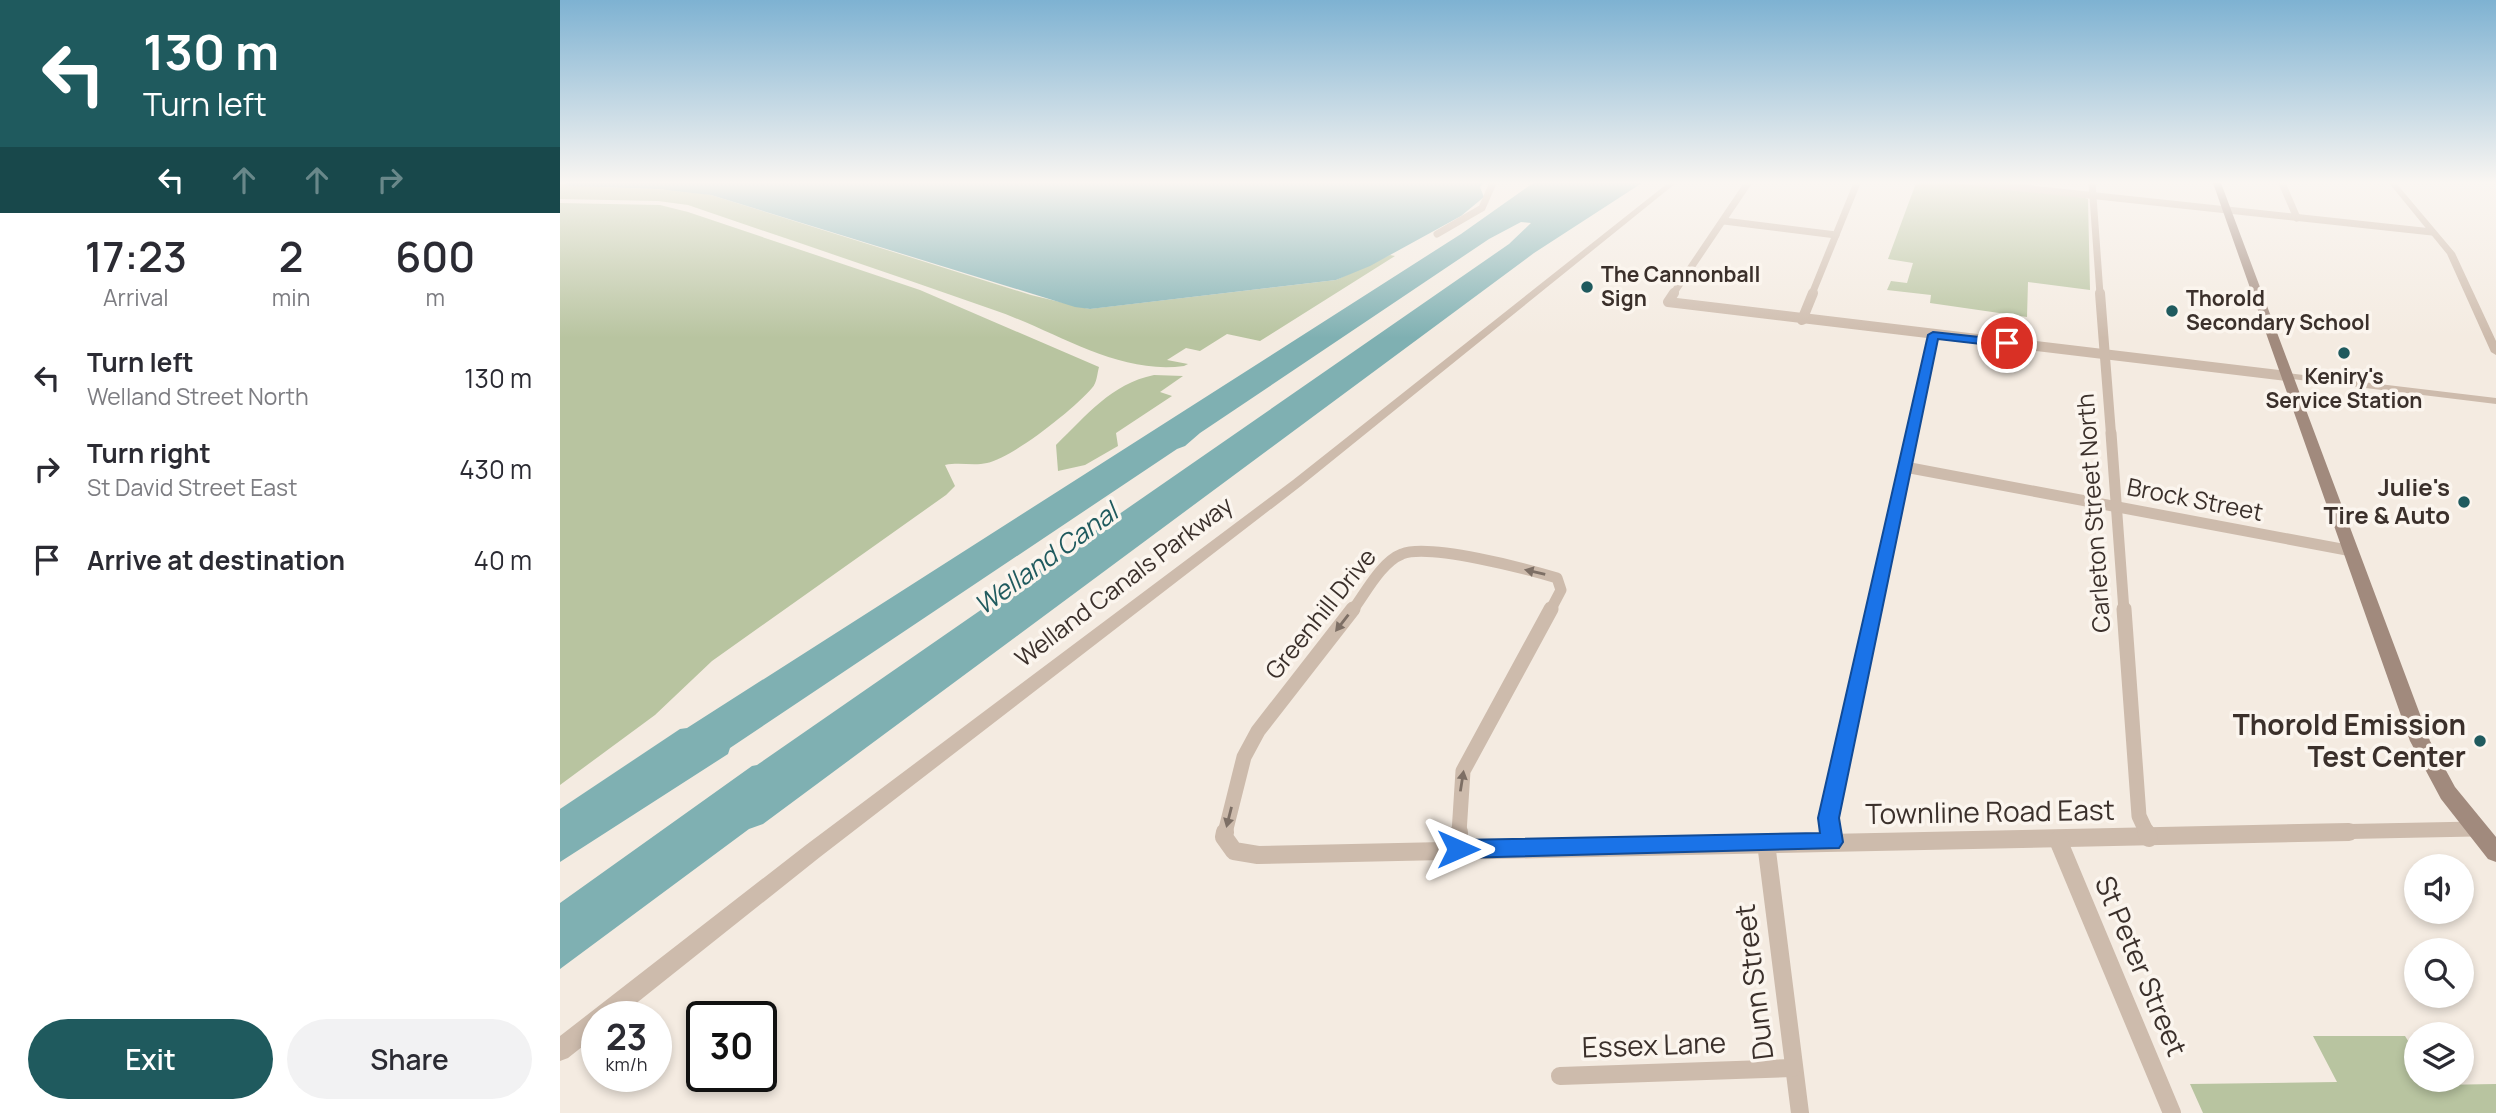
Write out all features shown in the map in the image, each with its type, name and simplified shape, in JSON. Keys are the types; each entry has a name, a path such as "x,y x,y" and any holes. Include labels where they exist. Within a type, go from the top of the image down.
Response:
{"main road":[{"path":"2236,235 2420,741 2448,793 2486,829 2496,853"}],"street":[{"name":"Welland Canals Parkway","path":"623,1001 1297,483 1607,235"},
{"path":"1714,235 1668,302 2496,401"},
{"path":"1802,320 1836,235"},
{"name":"Carleton Street North","path":"2096,235 2139,816 2149,838"},
{"path":"2435,235 2451,253 2496,352"},
{"path":"1832,842 1828,818 1933,335"},
{"name":"Brock Street","path":"1905,467 2352,551"},
{"name":"Greenhill Drive","path":"1234,851 1227,845 1224,837 1244,757 1258,731 1386,567 1402,554 1416,551 1537,571 1557,578 1561,590 1463,771 1458,849"},
{"name":"Townline Road East","path":"1234,851 1258,855 2486,829"},
{"name":"St Peter Street","path":"2058,840 2172,1113"},
{"name":"Dunn Street","path":"1766,843 1792,1068 1800,1113"},
{"path":"560,1050 581,1034"},
{"name":"Essex Lane","path":"1560,1076 1792,1068"}],"green space":[{"path":"560,235 756,235 920,290 1099,367 1095,384 1083,397 1012,452 987,463 945,465 955,486 946,495 712,661 655,715 560,785"},
{"path":"775,235 839,235 1031,295 1089,309 1336,280 1390,255 1395,256 1260,341 1227,334 1200,351 1186,348 1167,360 1188,364 1184,366 1159,367 1111,358 994,310"},
{"path":"1897,235 2089,235 2090,290 2028,282 2027,317 1930,303 1931,295 1887,290 1891,281 1907,283 1913,263 1888,259"},
{"path":"1154,375 1183,376 1160,392 1172,396 1116,433 1118,446 1085,465 1058,471 1056,445 1089,412 1112,393 1139,379"},
{"path":"2313,1036 2404,1036 2404,1092 2474,1092 2474,1084 2496,1084 2496,1113 2203,1113 2190,1084 2337,1082"}],"water":[{"path":"841,235 1427,235 1370,266 1336,280 1090,309 1075,307"},
{"path":"1460,235 1497,235 730,748 728,754 560,862 560,809 680,729 687,728"},
{"path":"1518,235 1562,235 763,824 749,829 560,969 560,903 752,766"}],"place":[{"name":"The Cannonball Sign","path":"1587,287"},
{"name":"Thorold Secondary School","path":"2172,311"},
{"name":"Keniry's Service Station","path":"2344,353"},
{"name":"Julie's Tire & Auto","path":"2464,502"},
{"name":"Thorold Emission Test Center","path":"2480,741"}],"route":[{"path":"1458,849 1832,842 1828,818 1933,335 2007,343"}],"water label":[{"name":"Welland Canal","path":"1046,559"}]}
